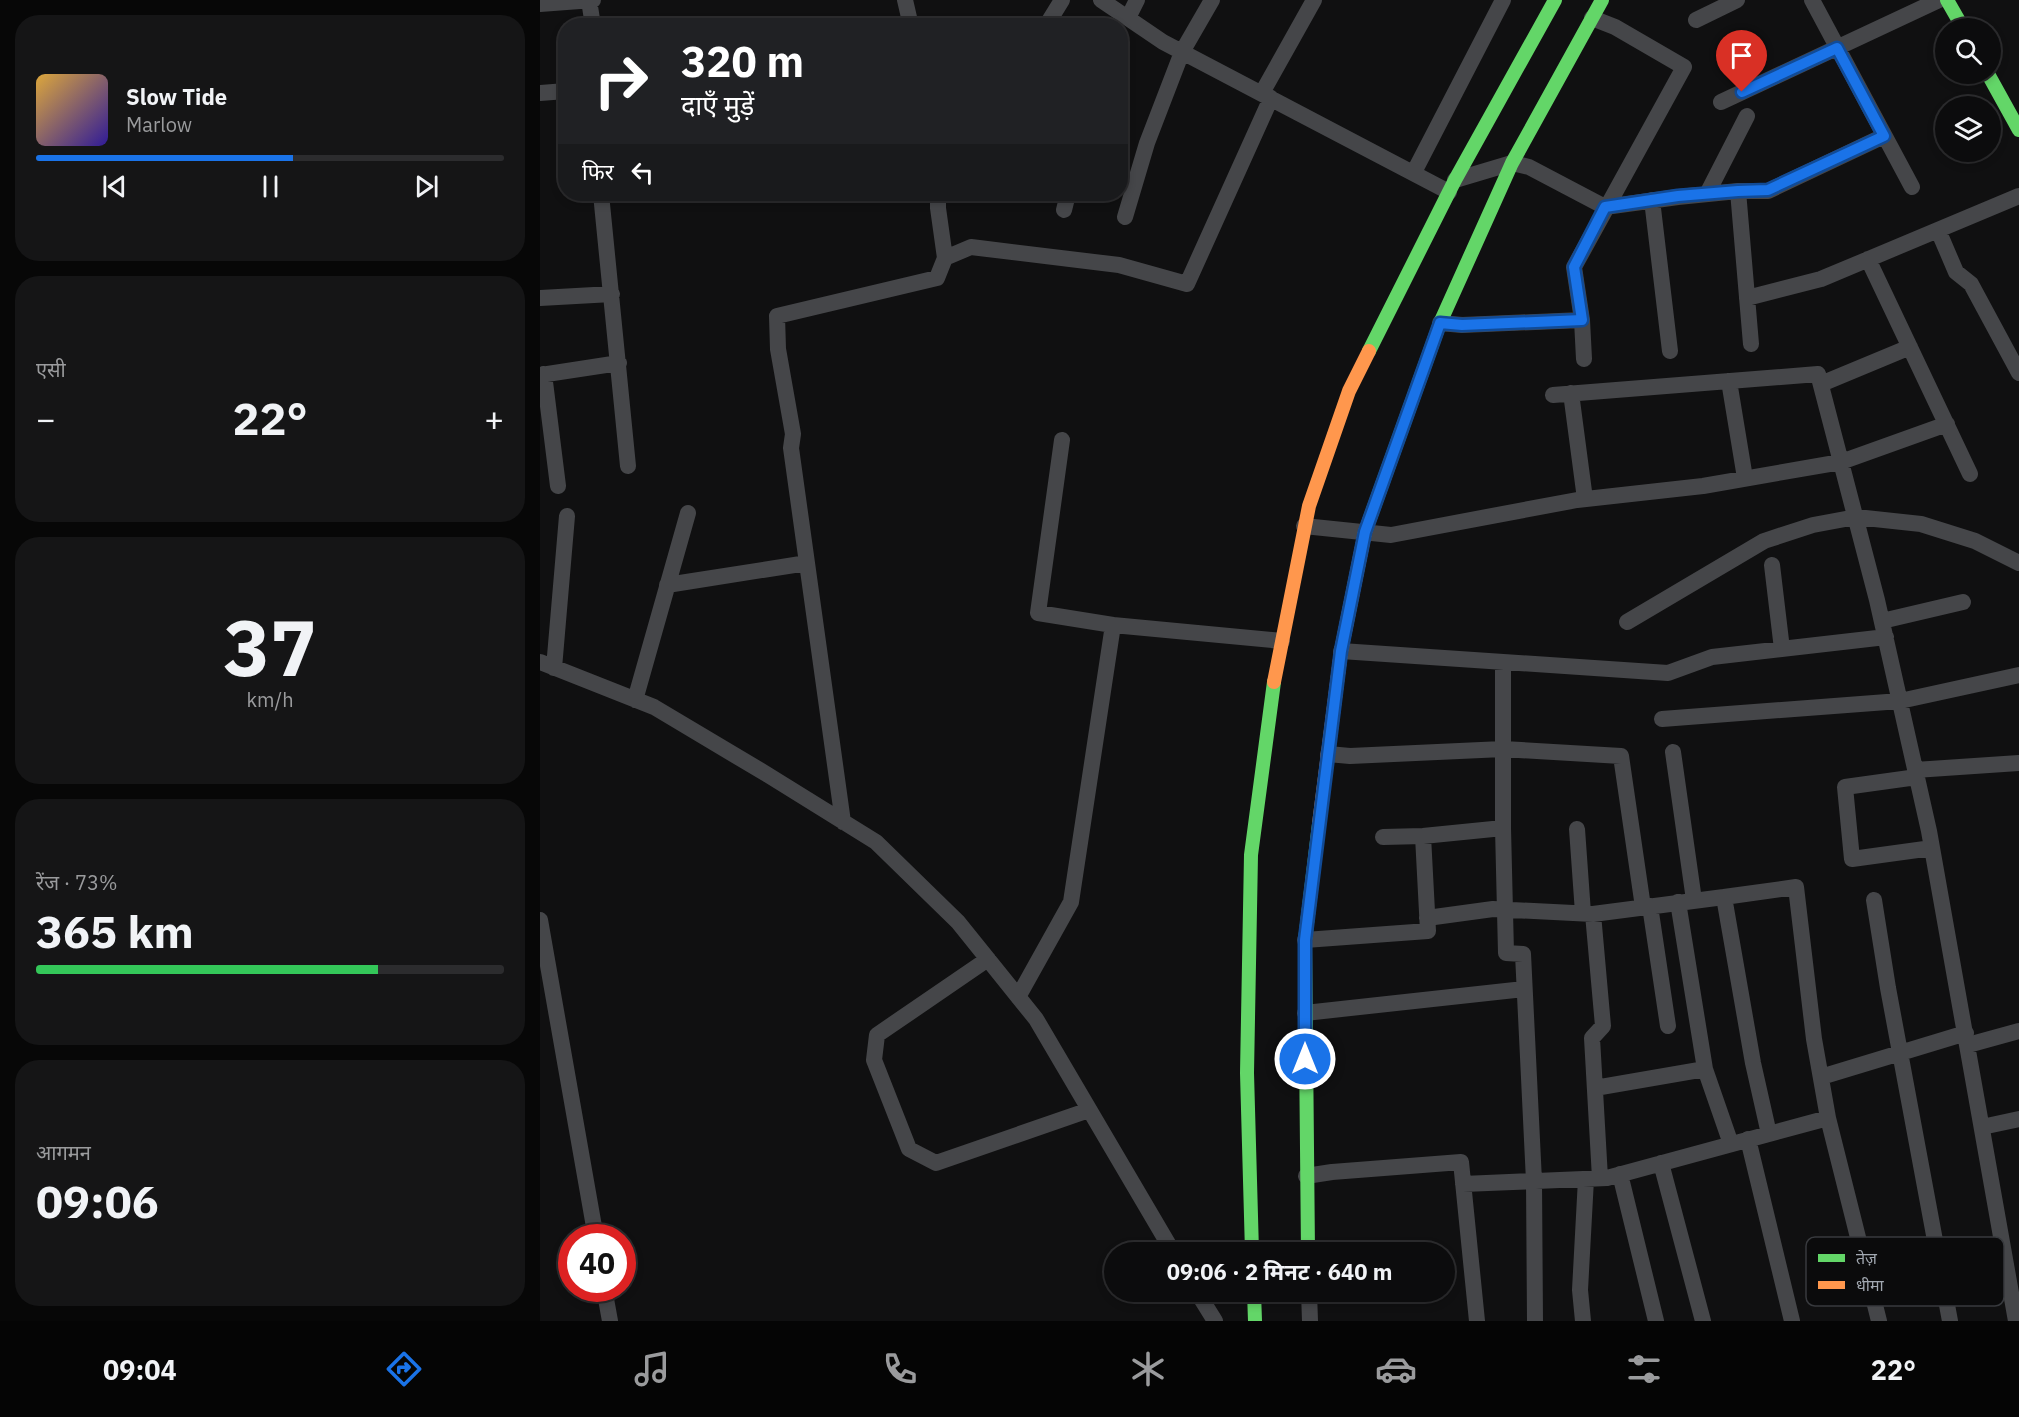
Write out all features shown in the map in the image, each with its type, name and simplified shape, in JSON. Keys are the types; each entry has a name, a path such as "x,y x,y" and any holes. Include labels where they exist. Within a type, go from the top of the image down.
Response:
{"street":[{"path":"540,4 590,0 592,18"},
{"path":"905,0 909,18"},
{"path":"1051,18 1062,0"},
{"path":"1101,0 1163,42 1414,172 1452,186 1512,163 1529,167 1605,207 1707,194 1768,190 1884,136"},
{"path":"1128,18 1137,0"},
{"path":"1125,217 1147,143 1182,52 1212,0"},
{"path":"1270,98 1262,93 1314,0"},
{"path":"1414,172 1503,0"},
{"path":"1252,1242 1247,1073 1251,855 1272,690 1304,526 1349,391 1452,186 1555,0"},
{"path":"1308,1242 1305,940 1341,651 1365,532 1440,323 1512,163 1602,0"},
{"path":"1696,21 1737,0"},
{"path":"1812,0 1911,187"},
{"path":"1721,102 1940,0"},
{"path":"1947,0 1957,18"},
{"path":"1584,359 1582,320 1574,267 1684,67 1615,27 1592,18"},
{"path":"1994,84 2019,130"},
{"path":"540,93 558,92"},
{"path":"945,258 971,247 1119,265 1187,284 1270,98"},
{"path":"1707,194 1747,116"},
{"path":"1738,191 1751,344"},
{"path":"1747,298 1821,279 2019,196"},
{"path":"1653,200 1670,351"},
{"path":"602,201 628,466"},
{"path":"843,822 791,448 793,434 778,348 777,316 937,278 945,258 938,201"},
{"path":"1938,230 1956,272 1971,284 2019,373"},
{"path":"1868,259 1971,474"},
{"path":"540,298 612,294"},
{"path":"1440,323 1462,325 1582,320"},
{"path":"1821,384 1910,347"},
{"path":"558,486 542,374 619,363"},
{"path":"1552,395 1818,374 1884,629 1916,773 1932,848 2003,1237"},
{"path":"1729,381 1745,478"},
{"path":"1571,393 1586,499"},
{"path":"1304,526 1391,535 1586,499 1703,486 1841,462 1947,424"},
{"path":"1062,440 1038,613 1113,625 1282,641"},
{"path":"635,700 688,513"},
{"path":"567,516 547,665 654,707 876,842 958,922 1036,1018 1167,1242"},
{"path":"1627,622 1764,541 1813,525 1856,517 1921,524 1975,541 2019,563"},
{"path":"667,585 807,563"},
{"path":"1772,565 1782,649"},
{"path":"1341,651 1668,673 1712,657 1782,649 1884,629 1963,602"},
{"path":"1018,997 1071,902 1113,625"},
{"path":"1503,663 1506,953 1523,954 1534,1180 1535,1321"},
{"path":"1662,719 1900,701 2019,675"},
{"path":"1328,754 1350,756 1503,749 1621,756 1668,1026"},
{"path":"1673,752 1704,1070 1731,1144"},
{"path":"1932,848 1852,859 1845,787 1916,773 2019,763"},
{"path":"1383,837 1423,836 1503,828"},
{"path":"1576,829 1603,1026 1593,1038 1595,1088 1593,1178 1580,1290 1583,1321"},
{"path":"1305,940 1428,931 1423,836"},
{"path":"1427,918 1493,909 1588,913 1796,887 1814,1039 1828,1118 1858,1237"},
{"path":"1724,897 1753,1062 1769,1134"},
{"path":"1874,900 1934,1237"},
{"path":"540,920 594,1224"},
{"path":"988,959 877,1035 874,1060 909,1149 936,1163 1089,1110"},
{"path":"1305,1013 1524,989"},
{"path":"1821,1077 1900,1052 2019,1031"},
{"path":"1595,1088 1704,1070"},
{"path":"1463,1184 1593,1178 1620,1174 1828,1118"},
{"path":"1982,1127 2019,1119"},
{"path":"1748,1139 1792,1321"},
{"path":"1306,1176 1461,1162 1477,1321"},
{"path":"1661,1163 1703,1321"},
{"path":"1620,1174 1656,1321"},
{"path":"2004,1240 2016,1301 2016,1321"},
{"path":"607,1302 610,1321"},
{"path":"1203,1302 1215,1321"},
{"path":"1254,1302 1255,1321"},
{"path":"1309,1302 1310,1321"},
{"path":"1876,1306 1880,1321"},
{"path":"1947,1306 1950,1321"}],"traffic: fast":[{"path":"1369,351 1455,180 1555,0"},
{"path":"1370,518 1440,323 1512,163 1602,0"},
{"path":"1947,0 1957,18"},
{"path":"1994,84 2019,130"},
{"path":"1252,1242 1247,1073 1251,855 1274,682"},
{"path":"1308,1242 1305,940 1319,824"},
{"path":"1254,1302 1255,1321"}],"traffic: slow":[{"path":"1274,682 1309,506 1349,391 1369,351"},
{"path":"1319,824 1341,651 1365,532 1370,518"}],"route":[{"path":"1305,1059 1305,940 1341,651 1365,532 1440,323 1462,325 1582,320 1574,267 1605,207 1678,196 1768,190 1884,136 1837,48 1742,92"}]}
